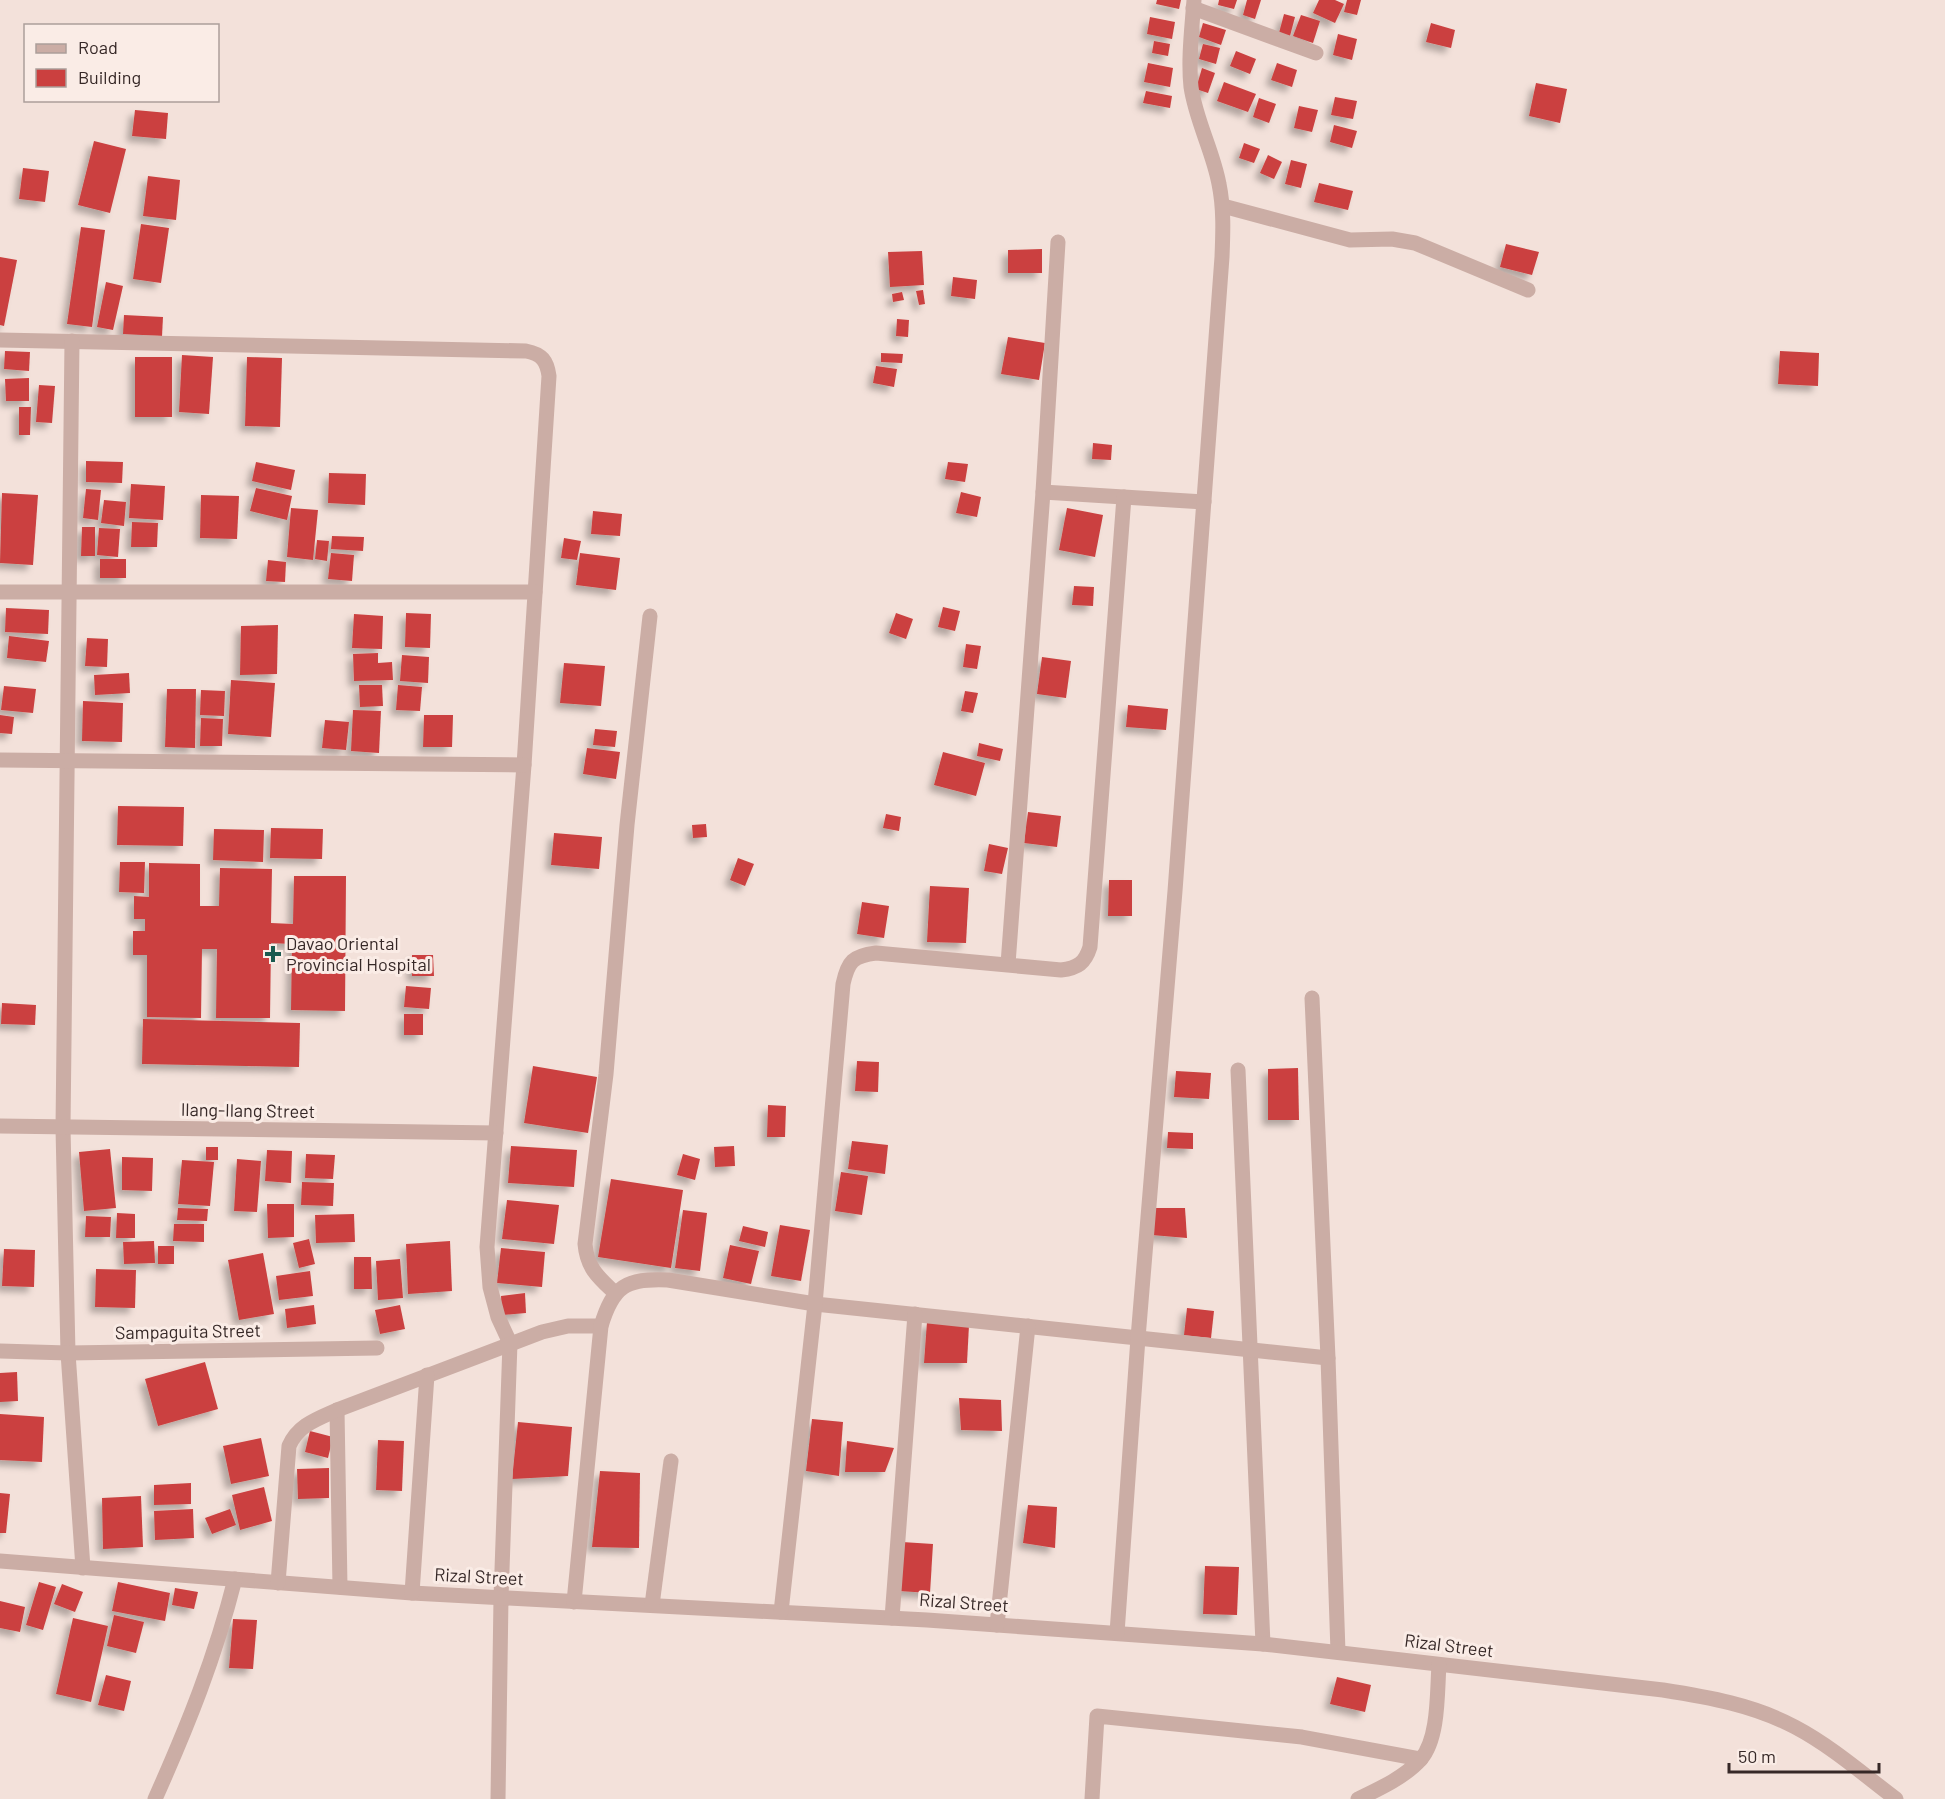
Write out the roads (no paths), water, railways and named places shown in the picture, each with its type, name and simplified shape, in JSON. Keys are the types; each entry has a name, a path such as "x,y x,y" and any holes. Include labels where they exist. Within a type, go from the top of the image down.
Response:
{"street":[{"path":"1117,1633 1222,257 1223,206 1219,182 1191,87 1194,4 1316,53"},
{"path":"1223,206 1350,240 1392,239 1415,243 1528,290"},
{"path":"1008,964 1043,492 1058,242"},
{"path":"0,340 526,351 544,358 549,376 524,765 487,1247 490,1287 498,1317 510,1343 501,1598 498,1799"},
{"path":"72,341 63,1128 68,1353 83,1568"},
{"path":"1043,492 1204,502"},
{"path":"781,1612 815,1304 846,971 850,962 857,957 876,953 1061,970 1080,966 1087,959 1090,947 1124,497"},
{"path":"0,592 535,592"},
{"path":"615,1293 599,1279 591,1268 586,1257 585,1244 606,1074 627,825 650,616"},
{"path":"0,760 524,765"},
{"path":"1312,998 1338,1652"},
{"path":"1238,1070 1263,1644"},
{"name":"Ilang-Ilang Street","path":"0,1126 496,1133"},
{"path":"574,1602 600,1326 606,1307 615,1293 626,1285 648,1279 668,1280 815,1304 1328,1358"},
{"path":"892,1618 915,1314"},
{"path":"278,1582 289,1446 299,1429 337,1410 542,1332 568,1326 600,1326"},
{"path":"997,1625 1028,1326"},
{"name":"Sampaguita Street","path":"0,1351 68,1353 377,1348"},
{"path":"412,1593 427,1376"},
{"path":"337,1410 340,1587"},
{"path":"652,1605 671,1461"},
{"name":"Rizal Street","path":"0,1561 412,1593 892,1618 1263,1644 1663,1690 1705,1696 1748,1707 1795,1727 1839,1756 1896,1799"},
{"path":"155,1799 186,1730 210,1668 235,1579"},
{"path":"1358,1799 1403,1774 1421,1759 1430,1742 1434,1723 1439,1665"},
{"path":"1092,1799 1097,1716 1302,1737 1421,1759"}],"place":[{"name":"Davao Oriental Provincial Hospital","path":"273,954"}]}
